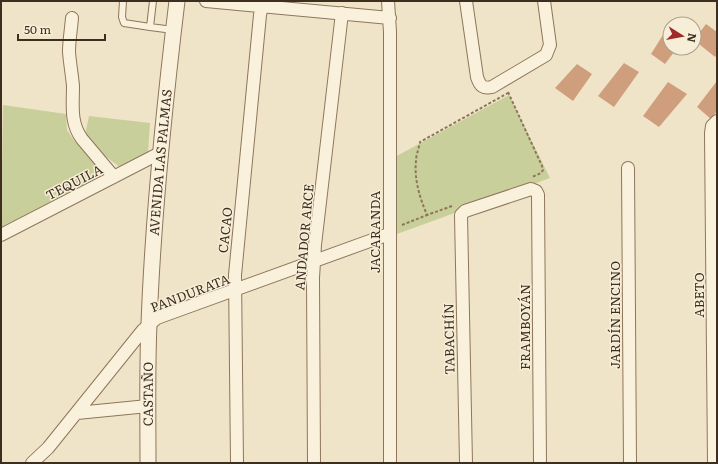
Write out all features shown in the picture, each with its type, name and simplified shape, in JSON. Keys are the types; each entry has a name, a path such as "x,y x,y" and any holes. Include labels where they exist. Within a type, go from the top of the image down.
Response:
{"street":[{"name":"AVENIDA LAS PALMAS","path":"149,325 160,153 177,1"},
{"path":"206,1 262,4 390,18"},
{"name":"JACARANDA","path":"388,1 390,18 390,463"},
{"path":"466,1 477,77 479,84 482,87 487,88 504,81 542,58 549,51 550,40 544,1"},
{"name":"CACAO","path":"237,463 234,291 262,4"},
{"name":"ANDADOR ARCE","path":"314,463 314,261 342,13"},
{"path":"72,18 69,51 73,86 72,118 78,134 114,178"},
{"name":"ABETO","path":"714,463 711,133 715,124"},
{"name":"TEQUILA","path":"1,235 160,153"},
{"name":"JARDÍN ENCINO","path":"628,168 630,463"},
{"name":"FRAMBOYÁN","path":"458,210 465,211 532,189 536,191 538,195 540,463"},
{"name":"TABACHÍN","path":"458,210 466,463"},
{"name":"PANDURATA","path":"39,461 149,325 158,318 234,291 389,232"},
{"name":"CASTAÑO","path":"148,463 149,325"},
{"path":"77,413 148,406"}],"lane":[{"path":"124,1 122,17 124,23 173,30"},
{"path":"150,27 153,1"}],"path":[{"path":"504,81 508,93 542,166 541,173 529,178"},
{"path":"427,215 420,199 417,181 416,160 420,142 508,93"},
{"path":"389,232 427,215 458,210"}],"green space":[{"path":"509,95 550,178 397,234 393,158"},
{"path":"3,105 66,114 67,130 75,142 101,167 100,177 3,231 1,228"},
{"path":"89,116 150,123 148,153 121,168 101,153 85,135"}],"building":[{"path":"706,24 717,32 717,54 715,57 702,46 702,29"},
{"path":"662,36 662,56 671,56 665,64 651,54"},
{"path":"624,63 639,72 614,107 598,96"},
{"path":"577,64 592,74 573,101 555,88"},
{"path":"717,81 717,111 711,119 697,107"},
{"path":"668,82 687,94 659,127 643,116"}]}
